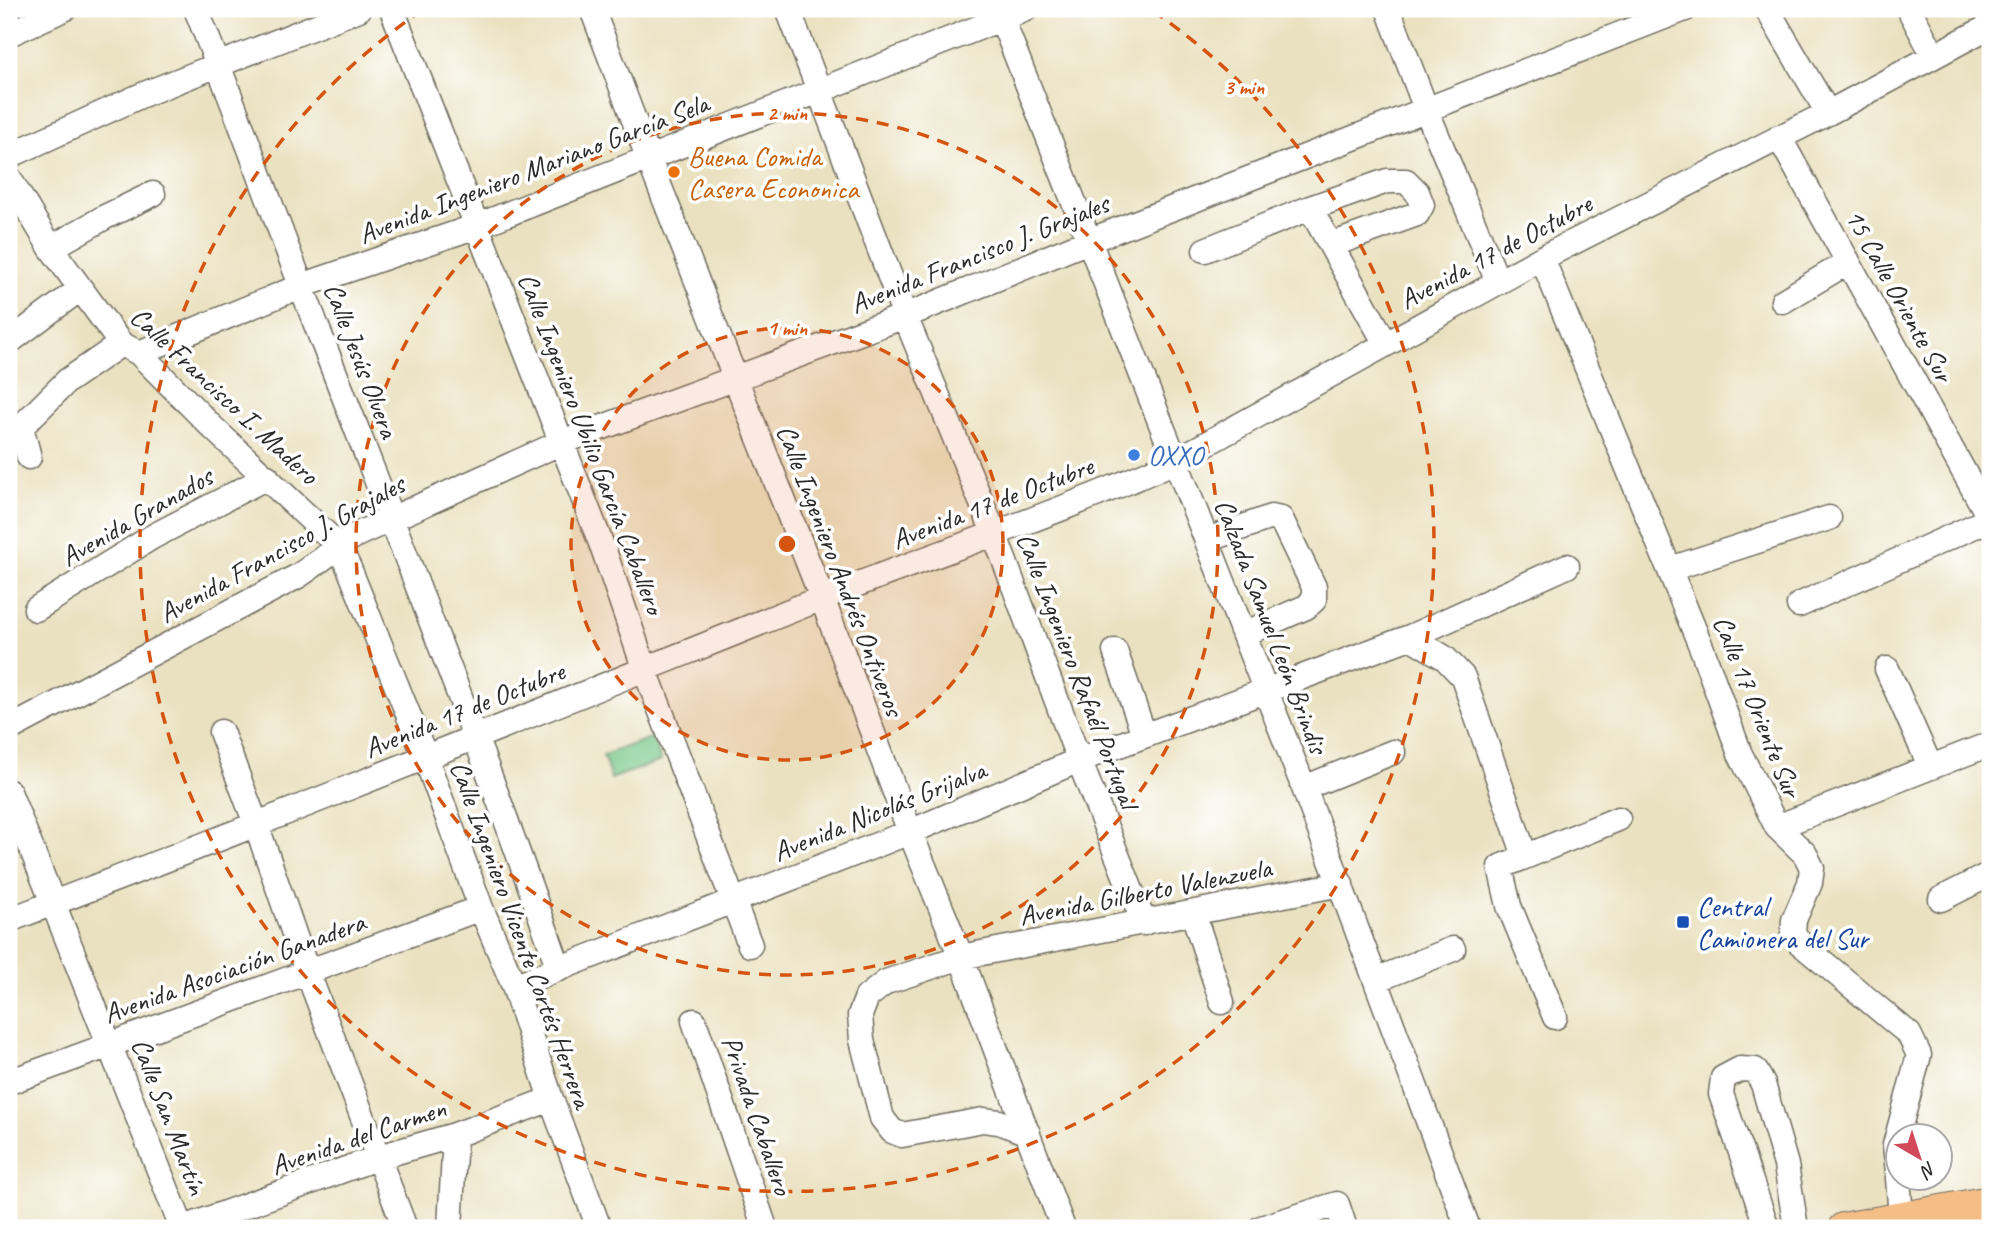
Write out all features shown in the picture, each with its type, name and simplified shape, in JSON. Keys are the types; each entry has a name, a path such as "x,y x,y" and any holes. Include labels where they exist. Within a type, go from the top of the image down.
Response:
{"main road":[{"path":"1843,1228 1990,1201"},
{"path":"1973,1228 1990,1225"}],"street":[{"path":"9,34 64,9"},
{"name":"Calle Jesús Olvera","path":"195,9 392,517 517,849 559,969"},
{"path":"9,156 142,95 359,9"},
{"name":"Calle Ingeniero Ubilio García Caballero","path":"392,9 604,551 645,670 750,944"},
{"name":"Calle Ingeniero Andrés Ontiveros","path":"592,9 822,598 910,832 961,957 1063,1228"},
{"name":"Calle Ingeniero Rafaél Portugal","path":"788,9 905,316 994,533 1079,760 1144,923"},
{"name":"Avenida Ingeniero Mariano García Sela","path":"15,433 67,381 130,349 301,286 477,226 820,90 1000,13 1026,9"},
{"path":"1388,9 1426,109 1498,282"},
{"name":"Avenida Francisco J. Grajales","path":"9,729 298,576 320,562 338,545 392,517 562,442 905,316 1091,240 1685,9"},
{"path":"1767,9 1828,113"},
{"path":"1909,9 1934,56"},
{"name":"Calzada Samuel León Brindis","path":"1000,13 1266,689 1468,1228"},
{"name":"Avenida 17 de Octubre","path":"9,920 822,598 1123,485 1175,461 1542,258 1828,113 1990,26"},
{"name":"15 Calle Oriente Sur","path":"1779,137 1990,519"},
{"name":"Calle Francisco I. Madero","path":"9,178 51,248 80,289 130,349 338,545"},
{"path":"1205,250 1387,181 1406,181 1417,192 1422,205 1418,214 1331,245"},
{"path":"51,248 105,217 153,194"},
{"path":"1310,208 1386,344"},
{"name":"Calle 17 Oriente Sur","path":"1542,258 1670,569 1740,754 1777,827 1805,854 1812,868 1811,883 1794,920 1793,933 1801,943 1909,1034 1919,1055 1901,1122"},
{"path":"1783,302 1848,262"},
{"path":"10,336 80,289"},
{"path":"15,433 29,457"},
{"name":"Avenida Granados","path":"36,609 152,537 267,477"},
{"path":"1207,540 1271,517 1281,519 1314,587 1314,600 1306,607 1244,634"},
{"path":"1670,569 1829,518"},
{"path":"1799,605 1990,519"},
{"name":"Calle Ingeniero Vicente Cortés Herrera","path":"338,545 425,756 481,908 514,986 551,1099 599,1228"},
{"name":"Avenida Nicolás Grijalva","path":"514,986 910,832 1079,760 1410,637 1567,566"},
{"path":"1410,637 1445,658 1463,677 1525,856"},
{"path":"1115,651 1144,735"},
{"path":"1887,669 1930,766"},
{"path":"220,732 405,1228"},
{"path":"1777,827 1990,744"},
{"path":"1304,788 1392,752"},
{"name":"Calle San Martín","path":"9,792 183,1228"},
{"path":"1555,1017 1509,906 1500,867 1618,819"},
{"path":"1941,899 1990,874"},
{"name":"Avenida Gilberto Valenzuela","path":"1032,1143 999,1122 984,1120 902,1135 892,1131 882,1118 862,1040 860,1015 867,997 886,982 961,957 1341,884"},
{"name":"Avenida Asociación Ganadera","path":"9,1082 481,908"},
{"path":"1193,913 1222,1002"},
{"path":"1376,980 1453,949"},
{"name":"Privada Caballero","path":"694,1021 765,1228"},
{"path":"1767,1228 1721,1094 1723,1079 1740,1069 1755,1070 1763,1084 1786,1165 1796,1228"},
{"name":"Avenida del Carmen","path":"183,1228 379,1157 455,1135 551,1099"},
{"path":"450,1228 455,1135"},
{"path":"1899,1192 1901,1217"},
{"path":"1261,1228 1337,1204 1345,1228"}],"green space":[{"path":"653,737 661,761 611,779 603,755"}],"place":[{"name":"Buena Comida Casera Econonica","path":"674,172"},
{"name":"OXXO","path":"1134,455"},
{"name":"Central Camionera del Sur","path":"1683,922"}]}
